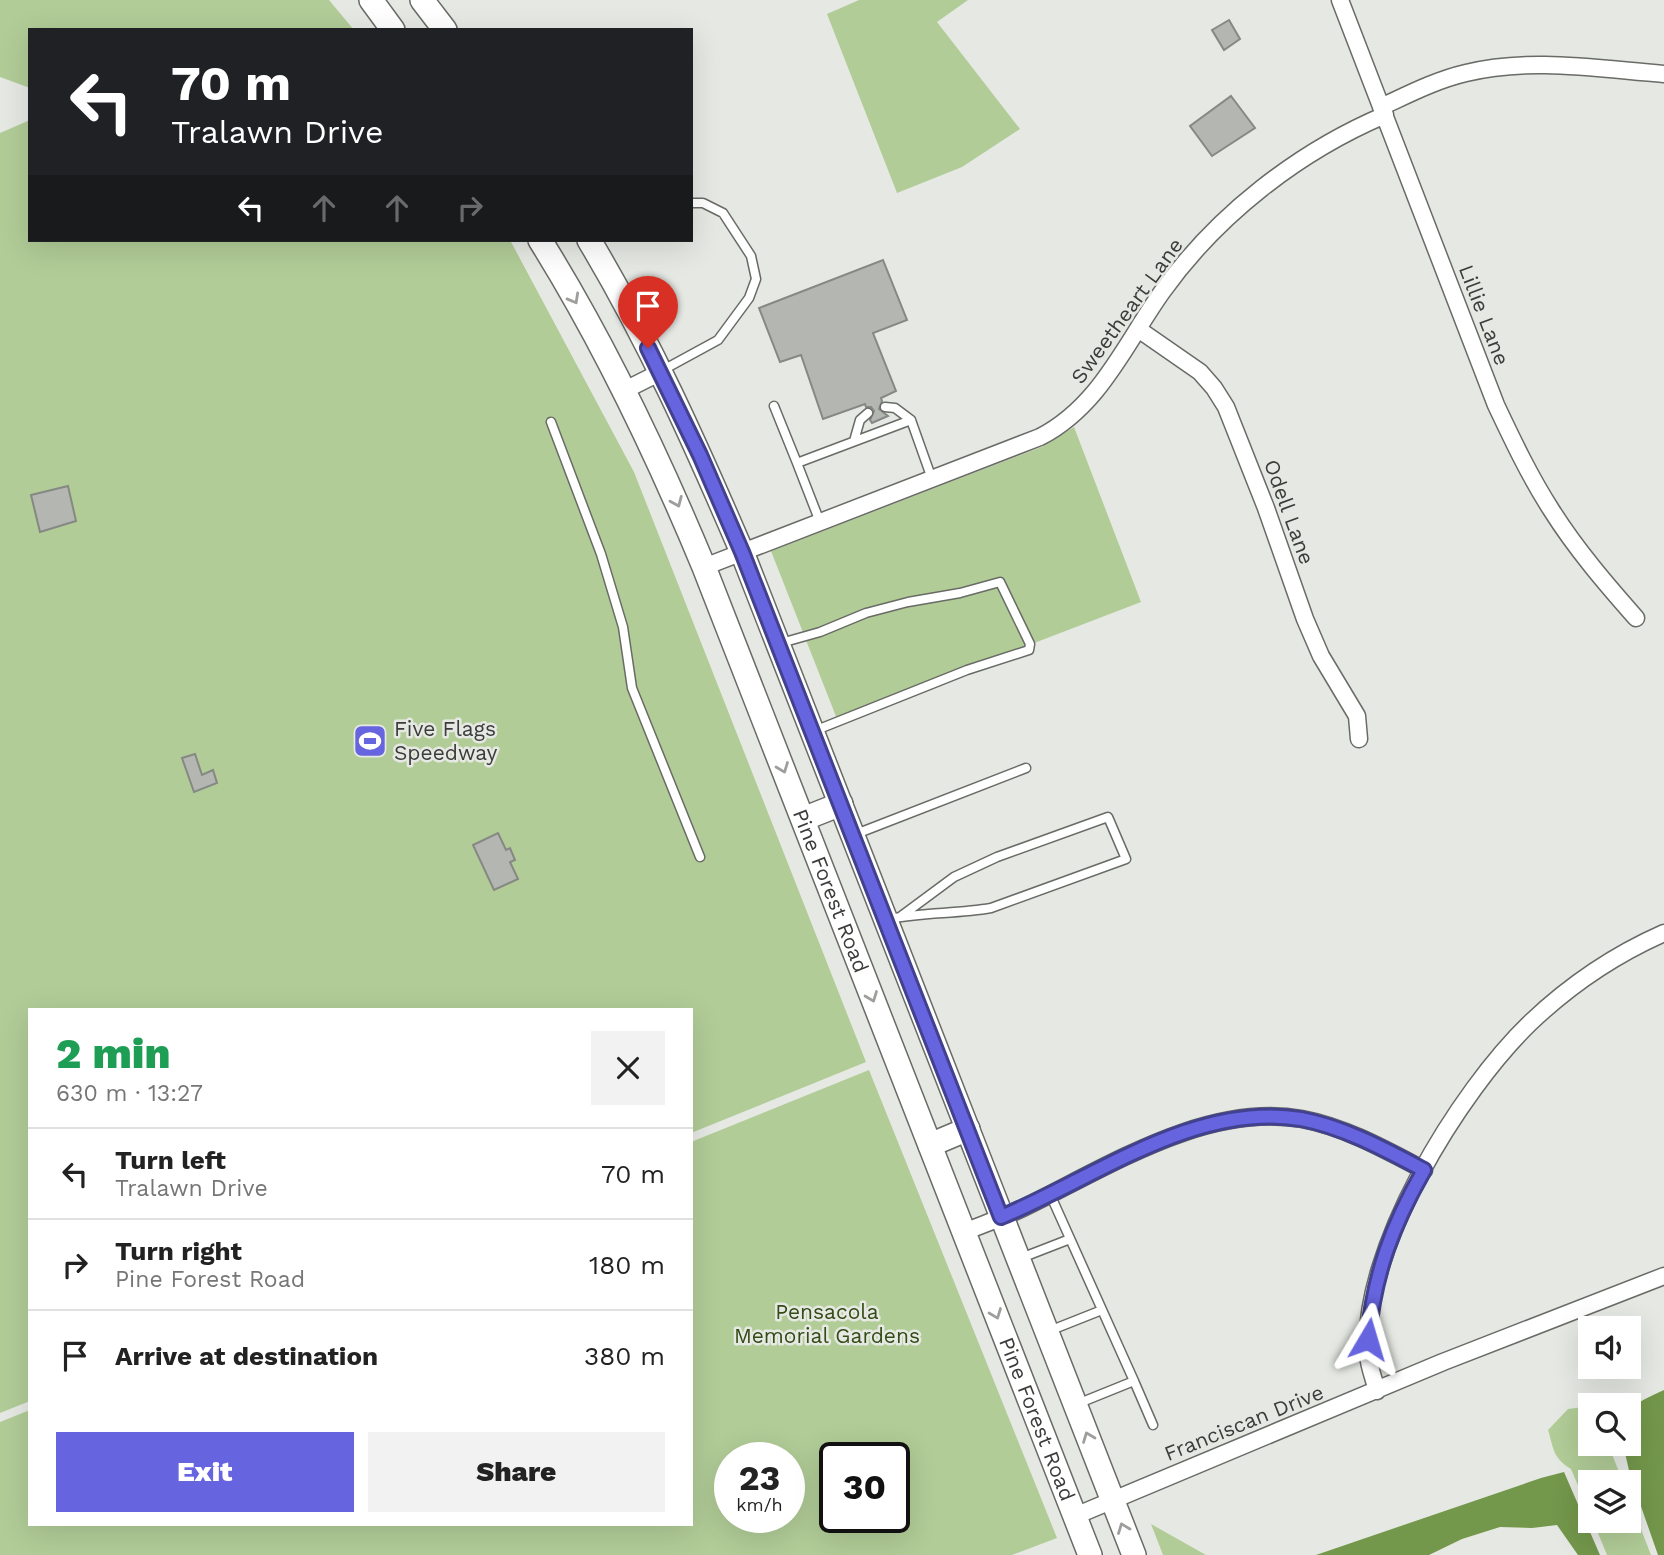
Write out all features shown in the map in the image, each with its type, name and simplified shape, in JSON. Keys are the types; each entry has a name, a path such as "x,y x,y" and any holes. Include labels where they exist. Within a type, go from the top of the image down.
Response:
{"main road":[{"path":"371,0 392,28"},
{"path":"422,0 443,28"},
{"name":"Pine Forest Road","path":"541,242 625,390 669,483 1090,1555"},
{"name":"Pine Forest Road","path":"595,244 700,455 742,552 853,835 893,918 1001,1217 1134,1555"},
{"path":"803,819 841,804"},
{"path":"930,1144 968,1129"}],"street":[{"name":"Lillie Lane","path":"1340,0 1513,443 1552,512 1636,618"},
{"name":"Sweetheart Lane","path":"704,567 1040,437 1064,423 1087,402 1106,378 1162,292 1189,258 1245,203 1310,154 1383,111 1448,78 1491,68 1541,65 1664,74"},
{"name":"Odell Lane","path":"1138,329 1200,372 1226,407 1266,508 1305,619 1321,656 1357,716 1359,739"},
{"path":"625,390 661,372"},
{"path":"1377,1391 1368,1357 1376,1284 1392,1232 1424,1170 1462,1107 1501,1055 1530,1023 1562,994 1597,969 1664,933"},
{"path":"964,1232 1148,1146 1210,1125 1253,1117 1304,1119 1365,1141 1424,1170"},
{"name":"Franciscan Drive","path":"1075,1516 1443,1362 1664,1276"}],"lane":[{"path":"661,372 718,340 749,298 756,279 751,256 723,213 703,203 693,203"},
{"path":"774,406 797,463 813,525"},
{"path":"885,407 895,408 911,420 932,479"},
{"path":"854,441 860,420 868,413"},
{"path":"797,463 911,420"},
{"path":"551,422 601,554 622,626 632,688 700,857"},
{"path":"778,644 820,632 866,613 1000,582 1030,644 1029,650 967,670 813,731"},
{"path":"853,835 1026,768"},
{"path":"1108,817 1126,859 991,908 893,918 954,877 997,857 1108,817"},
{"path":"1049,1194 1153,1425"},
{"path":"1018,1259 1070,1239"},
{"path":"1047,1332 1102,1310"},
{"path":"1075,1405 1134,1381"}],"green space":[{"path":"0,0 329,0 352,28 28,28 28,87 0,77"},
{"path":"859,0 968,0 937,22 1020,129 962,167 897,193 827,14"},
{"name":"Five Flags Speedway","path":"28,121 28,242 511,242 634,472 866,1062 693,1132 693,1008 28,1008 28,1402 0,1413 0,133"},
{"path":"1074,427 1141,602 837,719 771,551 1044,446"},
{"name":"Pensacola Memorial Gardens","path":"869,1070 1057,1538 1012,1555 0,1555 0,1422 28,1411 28,1526 693,1526 693,1141"},
{"path":"1578,1408 1578,1456 1613,1456 1618,1470 1578,1470 1578,1485 1571,1469 1555,1453 1548,1430 1568,1409"},
{"path":"1151,1524 1206,1555 1163,1555"},
{"path":"1641,1529 1651,1555 1607,1555 1598,1533 1641,1533"}],"shaded area":[{"path":"1664,1390 1664,1555 1658,1555 1641,1506 1641,1470 1629,1470 1626,1456 1641,1456 1643,1400"},
{"path":"1564,1472 1578,1504 1578,1533 1590,1533 1600,1555 1578,1555 1557,1525 1532,1528 1500,1527 1462,1539 1429,1555 1316,1555"}],"building":[{"path":"1229,20 1240,39 1224,50 1212,30"},
{"path":"1231,96 1255,128 1212,156 1190,126"},
{"path":"883,260 907,320 873,333 896,391 881,398 879,409 888,416 872,423 870,420 874,411 865,404 823,419 801,355 780,362 759,308"},
{"path":"68,486 76,521 40,532 31,495"},
{"path":"195,754 202,775 213,770 217,783 194,792 182,758"},
{"path":"498,833 506,850 510,848 515,860 510,862 518,879 494,890 473,845"}],"place":[{"name":"Five Flags Speedway","path":"370,741"}],"route":[{"path":"648,348 700,455 742,552 1001,1217 1148,1146 1210,1125 1243,1118 1273,1116 1304,1119 1385,1150 1424,1170 1404,1206 1383,1258 1371,1311 1368,1339"}]}
